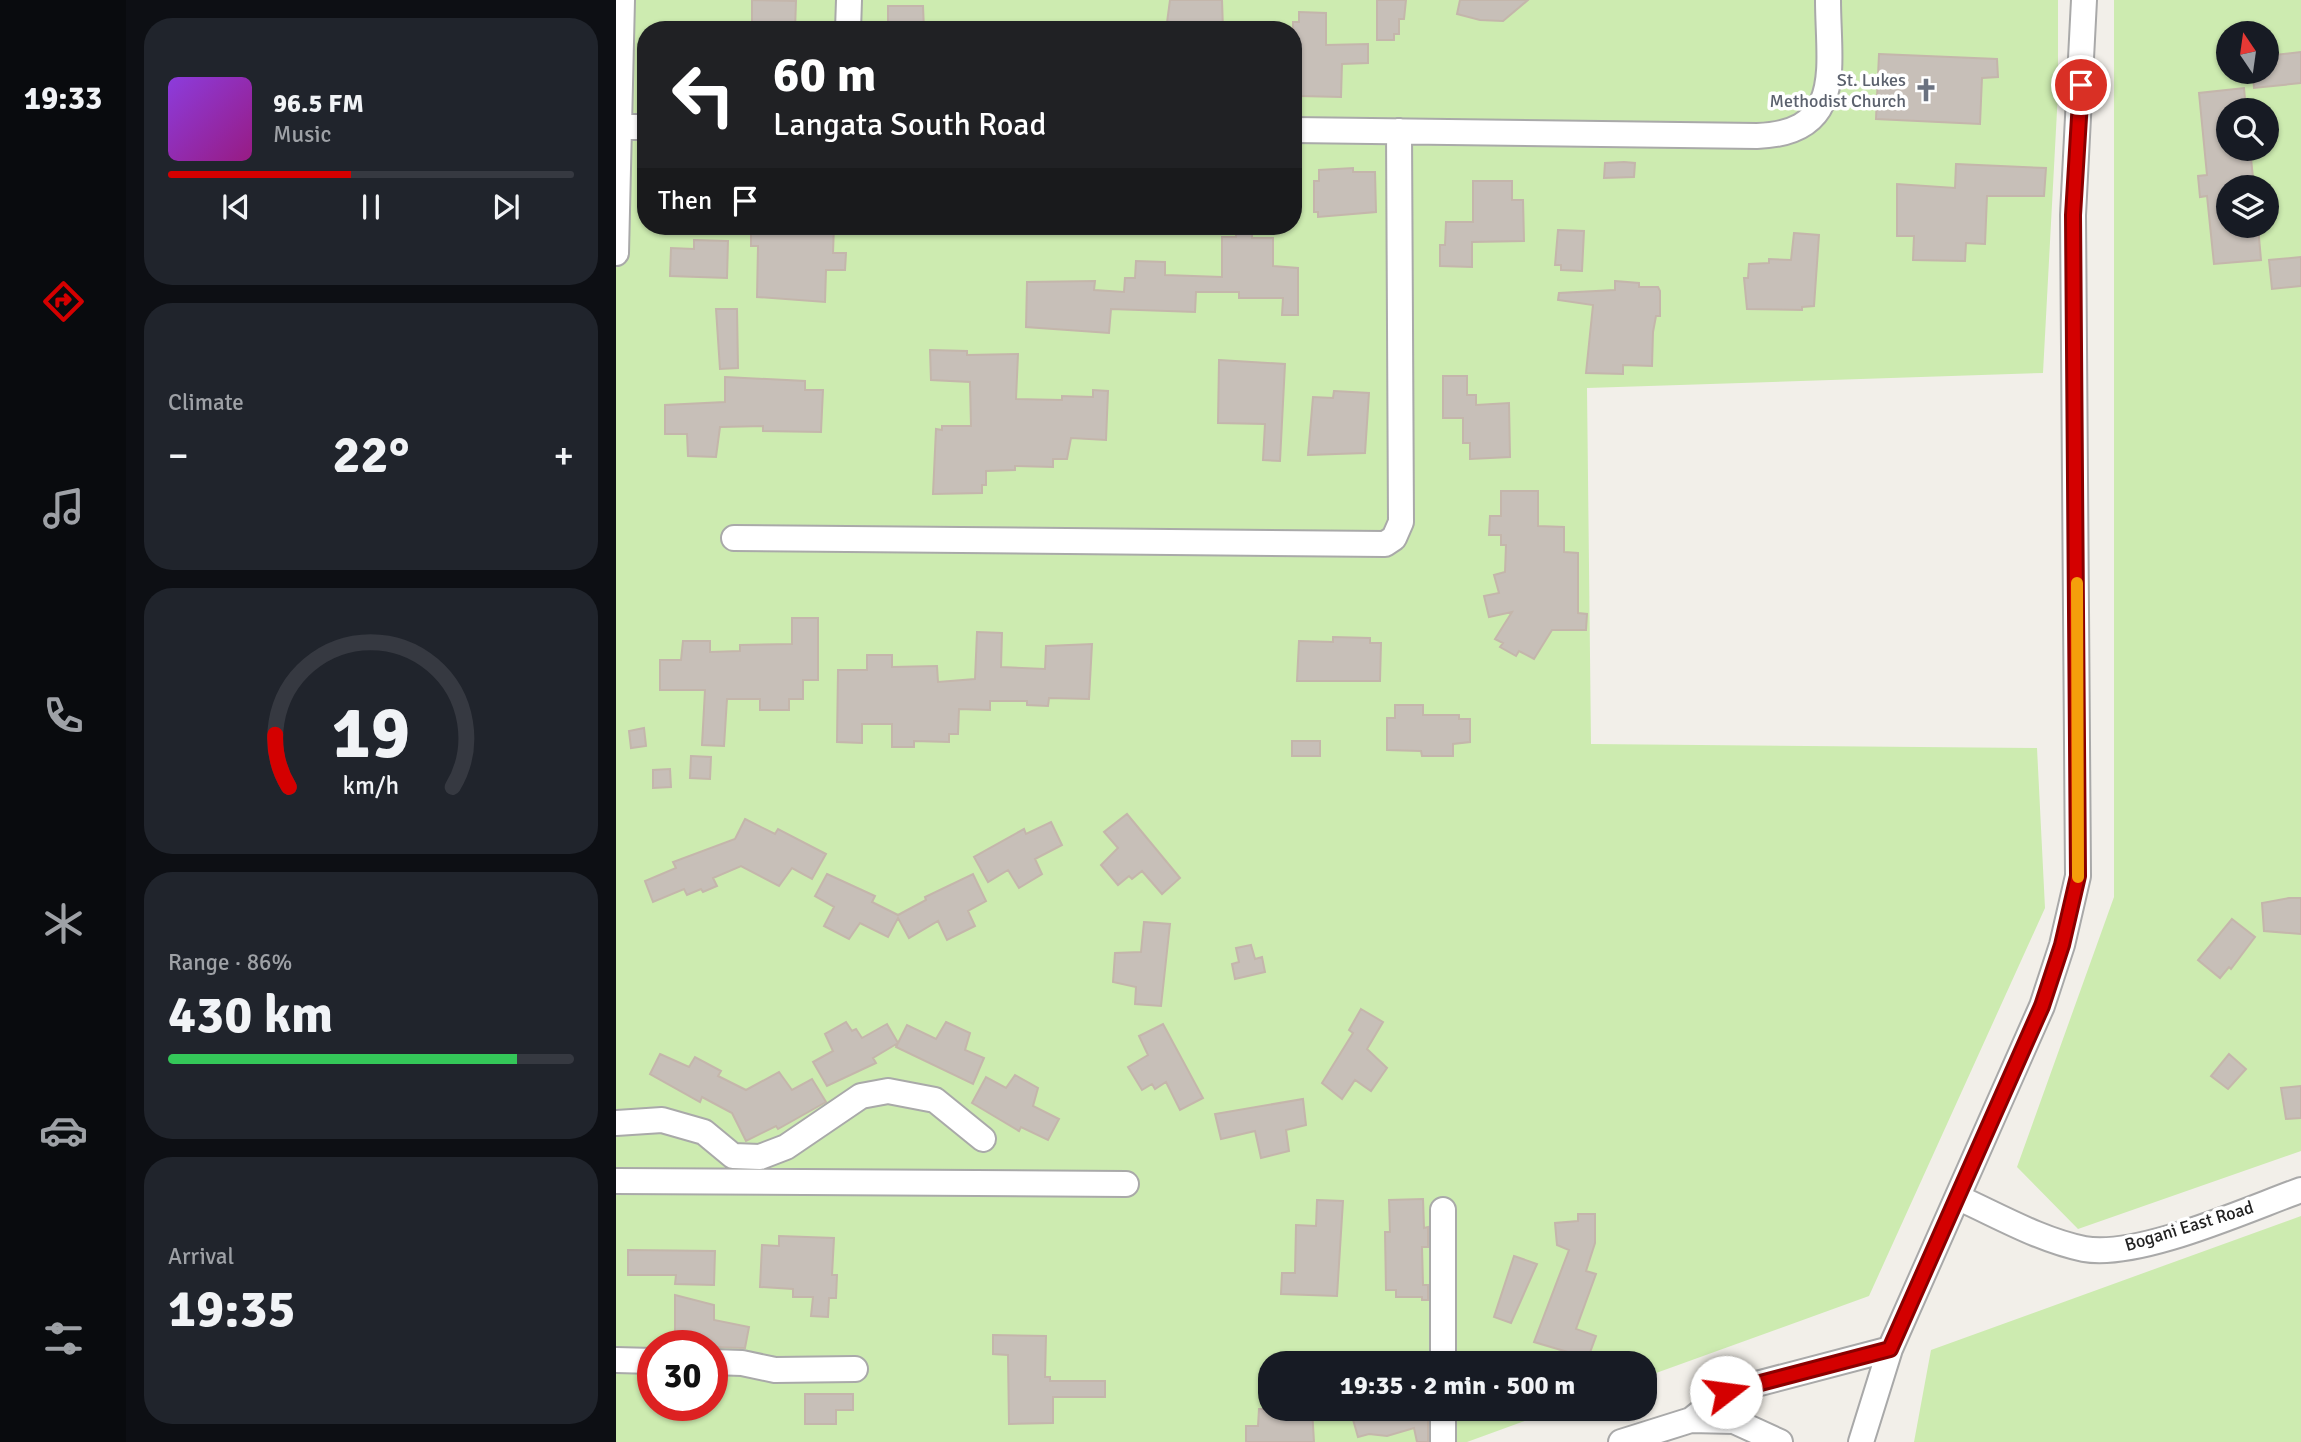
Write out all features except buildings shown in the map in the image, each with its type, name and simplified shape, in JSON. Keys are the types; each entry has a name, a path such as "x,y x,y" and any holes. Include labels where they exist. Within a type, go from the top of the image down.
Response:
{"street":[{"path":"616,253 622,0"},
{"path":"848,21 849,0"},
{"path":"1302,130 1757,136 1795,131 1815,117 1825,97 1828,0"},
{"path":"1861,1442 1890,1349 2042,1006 2062,945 2078,876 2073,215 2084,0"},
{"path":"619,127 637,127"},
{"path":"734,538 1385,544 1394,538 1401,522 1399,131"},
{"path":"616,1123 662,1120 704,1132 733,1156 760,1157 786,1147 861,1096 888,1091 935,1100 983,1139"},
{"path":"616,1181 1126,1184"},
{"name":"Bogani East Road","path":"1959,1198 2035,1233 2087,1250 2112,1249 2156,1240 2301,1190"},
{"path":"1443,1210 1443,1351"},
{"path":"1691,1420 1726,1392 1890,1349"},
{"path":"616,1360 637,1361"},
{"path":"728,1363 775,1370 855,1369"},
{"path":"1621,1442 1691,1420 1734,1421 1780,1442"},
{"path":"1443,1421 1443,1442"}],"green space":[{"path":"616,0 2058,0 2058,92 2043,373 1587,388 1591,744 2037,748 2045,908 1869,1296 1657,1373 1657,1351 1258,1351 1258,1421 1525,1421 1467,1442 616,1442"},
{"path":"2114,0 2301,0 2301,1151 2078,1229 2017,1167 2114,897"},
{"path":"2301,1216 2301,1442 1914,1442 1931,1350"}],"slow traffic":[{"path":"2077,583 2078,877"}],"place":[{"name":"St. Lukes Methodist Church","path":"1926,90"}],"route":[{"path":"1726,1392 1890,1349 2042,1006 2068,923 2078,876 2073,215 2081,85"}]}
